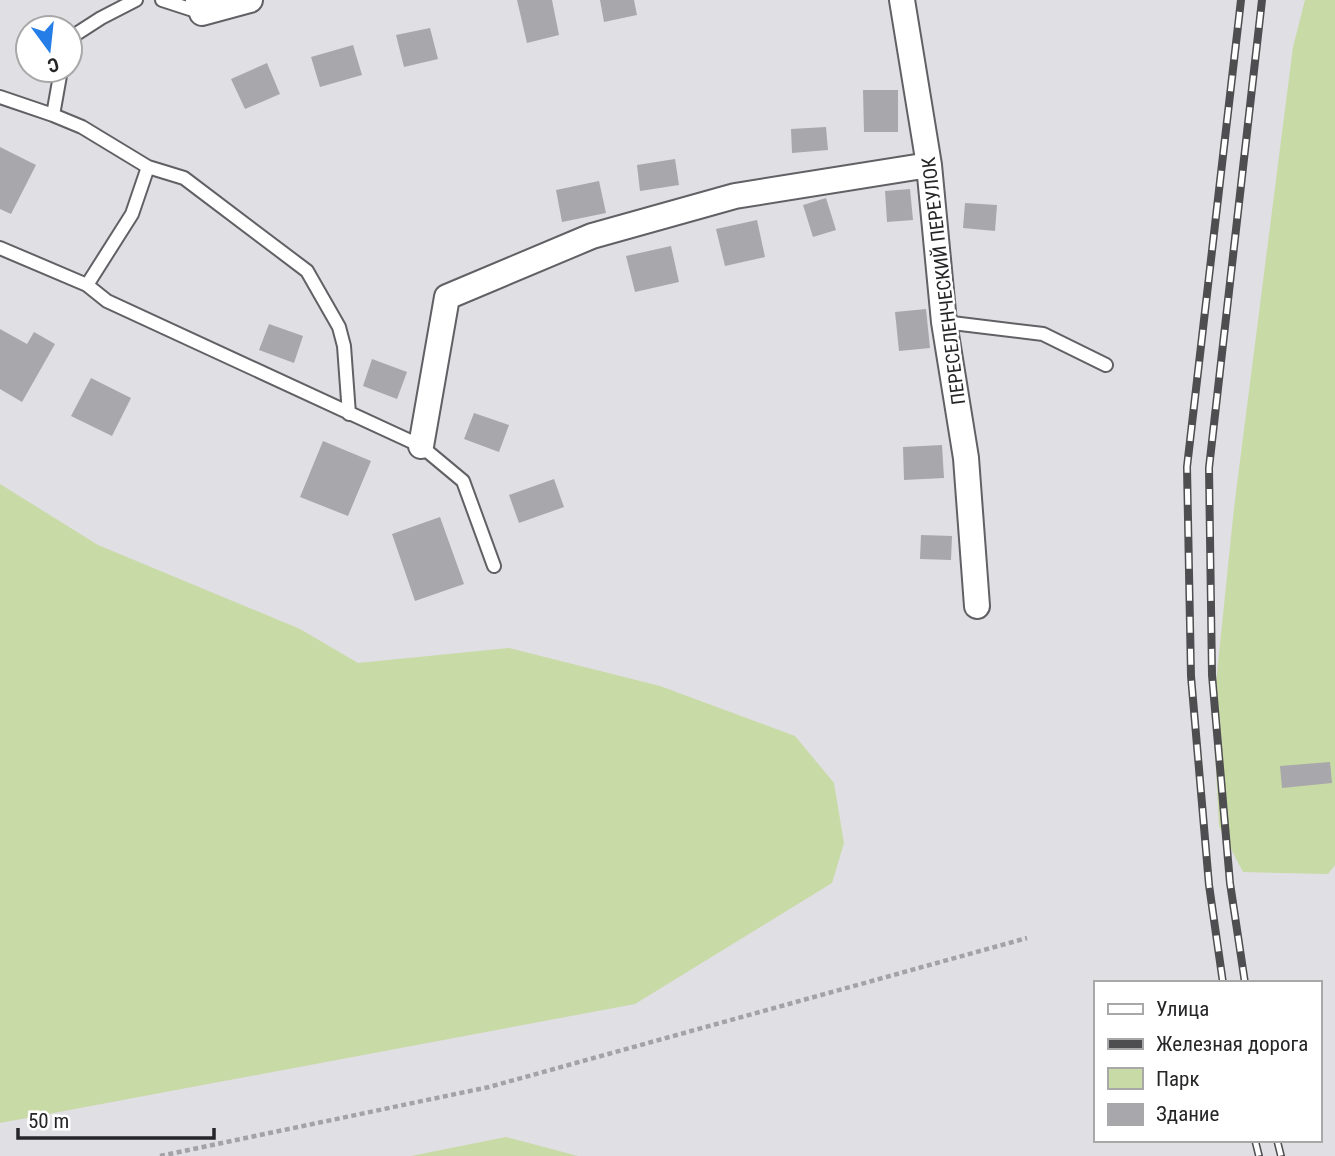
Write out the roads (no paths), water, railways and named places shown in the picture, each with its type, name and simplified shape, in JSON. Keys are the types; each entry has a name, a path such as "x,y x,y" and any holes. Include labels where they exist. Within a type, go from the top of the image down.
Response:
{"street":[{"path":"200,7 250,0"},
{"name":"ПЕРЕСЕЛЕНЧЕСКИЙ ПЕРЕУЛОК","path":"902,0 929,165 944,322 966,458 977,606"},
{"path":"421,446 447,297 592,236 735,196 929,165"}],"lane":[{"path":"84,29 136,0"},
{"path":"162,0 200,7"},
{"path":"53,115 59,84"},
{"path":"0,97 82,127 148,167 184,177 307,271 339,327 344,346 349,414"},
{"path":"87,285 132,214 148,167"},
{"path":"0,248 87,285 107,301 421,446 463,481 494,566"},
{"path":"944,322 1043,334 1106,365"}],"railway":[{"path":"1223,981 1209,885 1191,676 1187,467 1241,0"},
{"path":"1245,981 1230,883 1212,675 1209,468 1262,0"},
{"path":"1256,1142 1259,1156"},
{"path":"1278,1142 1281,1156"}]}
